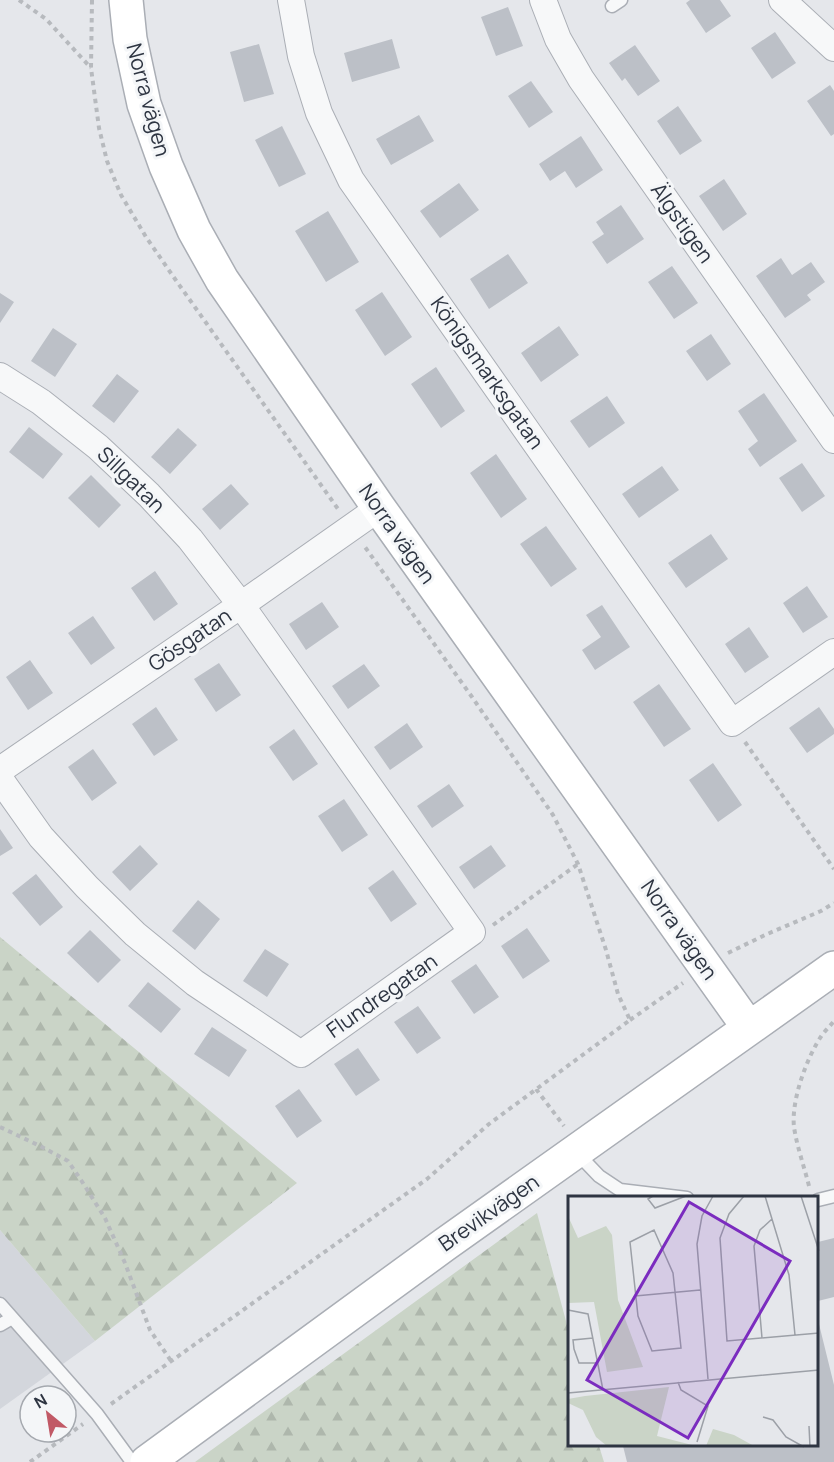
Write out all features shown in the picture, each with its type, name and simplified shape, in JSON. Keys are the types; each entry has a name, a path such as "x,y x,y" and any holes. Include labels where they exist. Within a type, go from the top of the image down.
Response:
{"street":[{"name":"Norra vägen","path":"126,0 130,39 144,104 166,166 194,230 222,280 379,508 749,1028"},
{"name":"Königsmarksgatan","path":"291,0 301,56 319,113 351,180 732,723"},
{"name":"Älgstigen","path":"543,0 558,39 581,78 834,440"},
{"path":"782,0 834,48"},
{"name":"Sillgatan","path":"0,376 40,402 90,441 149,495 190,539 242,605"},
{"name":"Gösgatan","path":"0,770 242,605 379,508"},
{"path":"242,605 472,932"},
{"path":"732,723 834,652"},
{"name":"Flundregatan","path":"0,779 41,837 135,934 195,983 301,1054 472,932"},
{"name":"Brevikvägen","path":"147,1462 338,1321 570,1139 749,1028 834,968"}],"lane":[{"path":"570,1139 599,1176 620,1190 670,1196"},
{"path":"819,1200 834,1196"},
{"path":"0,1304 97,1414 132,1462"},
{"path":"0,1325 12,1318"}],"path":[{"path":"19,0 46,19 91,68"},
{"path":"92,0 91,68 99,128 107,161 121,195 175,279 472,697 553,815 578,864 618,994 630,1020"},
{"path":"732,723 834,869"},
{"path":"472,932 486,930 578,864"},
{"path":"719,958 834,903"},
{"path":"30,1462 427,1179 489,1124 692,977"},
{"path":"809,1188 794,1126 794,1109 810,1058 822,1036 834,1021"},
{"path":"536,1089 570,1139"},
{"path":"0,1127 68,1161 105,1218 150,1330 171,1361"}],"shaded area":[{"path":"0,1230 95,1341 35,1384 18,1384 18,1396 0,1409"}],"green space":[{"path":"0,937 297,1183 95,1341 0,1230"},
{"path":"537,1213 568,1329 568,1447 599,1447 604,1462 195,1462"}],"building":[{"path":"690,0 720,0 731,16 706,33 686,3"},
{"path":"508,7 523,46 496,56 481,17"},
{"path":"775,32 796,63 772,79 751,48"},
{"path":"392,39 400,68 352,82 344,53"},
{"path":"259,44 274,94 244,102 230,52"},
{"path":"635,45 660,81 638,96 625,78 622,81 609,63"},
{"path":"531,81 553,112 529,128 508,96"},
{"path":"830,85 834,91 834,134 831,136 807,101"},
{"path":"678,106 702,141 680,155 657,121"},
{"path":"419,115 434,141 391,165 376,139"},
{"path":"282,126 306,174 279,187 255,140"},
{"path":"581,136 603,170 576,188 565,171 550,181 539,164"},
{"path":"724,179 747,214 723,231 699,196"},
{"path":"459,183 479,210 440,238 420,211"},
{"path":"621,205 644,239 607,264 592,242 604,234 596,222"},
{"path":"328,211 359,262 326,282 295,231"},
{"path":"508,254 528,283 489,309 470,279"},
{"path":"781,258 792,275 811,262 825,282 807,295 811,300 785,318 756,276"},
{"path":"672,266 698,303 674,319 648,282"},
{"path":"382,292 412,337 385,356 355,310"},
{"path":"0,293 14,302 0,323"},
{"path":"559,326 579,355 541,382 521,353"},
{"path":"53,328 77,344 55,377 31,361"},
{"path":"711,334 731,364 707,381 686,351"},
{"path":"436,367 465,411 441,428 411,384"},
{"path":"117,374 139,391 114,423 92,406"},
{"path":"764,393 797,441 760,467 748,449 758,441 738,411"},
{"path":"607,396 625,423 589,448 570,421"},
{"path":"29,427 63,454 43,479 9,452"},
{"path":"178,428 197,445 170,474 151,457"},
{"path":"496,454 527,499 501,518 470,473"},
{"path":"802,463 825,496 802,512 779,478"},
{"path":"662,466 679,490 639,518 622,494"},
{"path":"91,475 121,505 99,528 68,498"},
{"path":"231,484 249,504 220,530 202,509"},
{"path":"546,526 577,569 551,587 520,544"},
{"path":"711,534 728,559 686,588 668,563"},
{"path":"155,571 178,604 154,621 131,588"},
{"path":"807,586 828,617 803,633 783,603"},
{"path":"322,602 339,627 306,650 289,624"},
{"path":"602,605 630,647 595,670 582,650 601,637 586,615"},
{"path":"93,616 115,648 91,665 68,633"},
{"path":"749,627 769,657 745,673 725,644"},
{"path":"30,660 53,693 28,710 6,677"},
{"path":"219,663 241,695 216,712 194,679"},
{"path":"364,664 380,686 348,709 332,686"},
{"path":"659,684 691,729 664,747 633,702"},
{"path":"156,707 178,740 154,756 132,724"},
{"path":"819,707 834,729 834,734 807,753 789,728"},
{"path":"407,723 423,747 390,770 374,747"},
{"path":"294,729 318,764 293,781 269,747"},
{"path":"93,749 117,783 92,801 68,767"},
{"path":"713,763 742,805 718,822 689,780"},
{"path":"449,784 464,806 432,828 417,806"},
{"path":"344,799 368,835 342,852 318,816"},
{"path":"0,829 13,848 0,856"},
{"path":"140,845 158,864 130,891 112,872"},
{"path":"491,845 506,866 474,889 459,867"},
{"path":"393,870 417,904 391,922 368,888"},
{"path":"36,874 63,907 40,926 12,893"},
{"path":"198,900 220,919 195,950 172,931"},
{"path":"527,928 550,961 523,979 501,946"},
{"path":"90,930 121,960 98,983 67,953"},
{"path":"265,949 289,964 267,997 243,981"},
{"path":"476,964 499,997 474,1014 451,981"},
{"path":"148,982 181,1009 161,1033 128,1006"},
{"path":"418,1006 441,1038 417,1054 394,1022"},
{"path":"212,1027 247,1050 229,1077 194,1054"},
{"path":"358,1048 380,1080 356,1096 334,1064"},
{"path":"299,1089 322,1121 297,1138 275,1106"},
{"path":"834,1238 834,1297 819,1301 819,1242"},
{"path":"819,1324 834,1385 834,1462 627,1462 623,1447 819,1447"}]}
